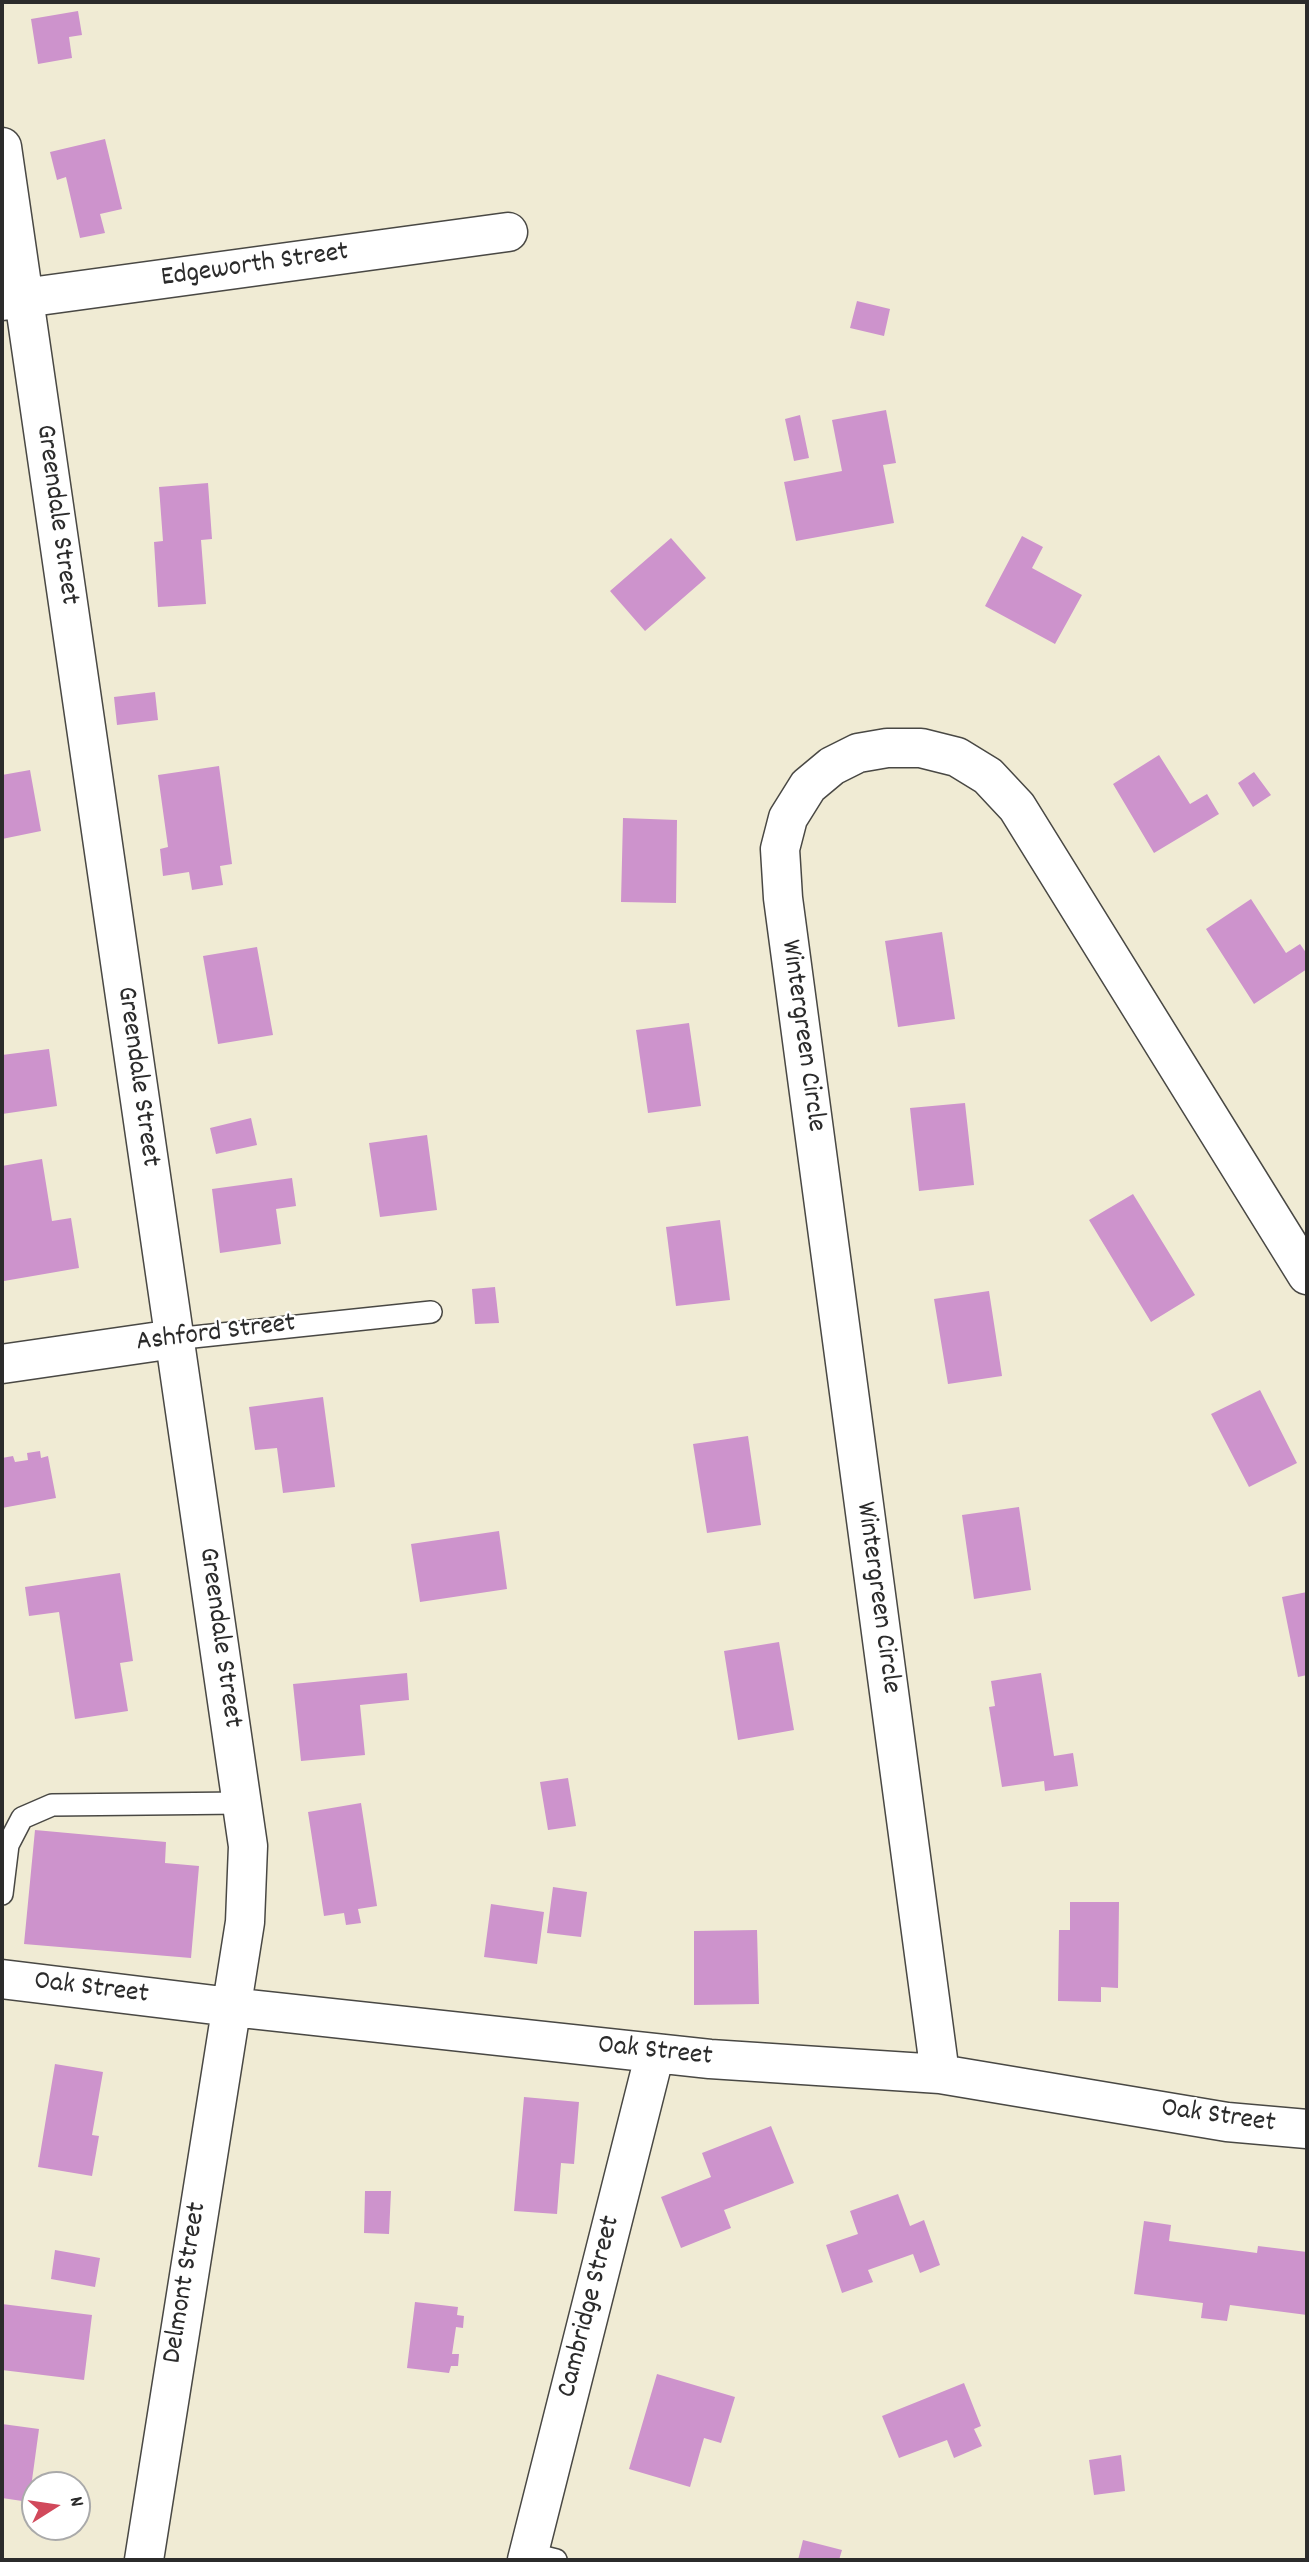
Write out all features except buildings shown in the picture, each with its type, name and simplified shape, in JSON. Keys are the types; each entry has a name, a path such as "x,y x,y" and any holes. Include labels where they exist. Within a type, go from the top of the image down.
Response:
{"street":[{"name":"Greendale Street","path":"2,147 13,300 174,1339 248,1846 245,1922 231,2007"},
{"name":"Edgeworth Street","path":"13,300 508,232"},
{"name":"Wintergreen Circle","path":"940,2074 783,898 780,849 788,818 808,786 832,766 850,757 887,748 921,748 957,757 988,776 1017,807 1307,1275"},
{"name":"Ashford Street","path":"2,1364 174,1339"},
{"name":"Oak Street","path":"2,1979 655,2053 940,2074 1227,2122 1307,2129"},
{"name":"Delmont Street","path":"144,2560 231,2007"},
{"name":"Cambridge Street","path":"537,2558 655,2053"}],"lane":[{"name":"Ashford Street","path":"174,1339 431,1312"},
{"path":"2,1894 8,1845 22,1818 52,1805 242,1803"}]}
